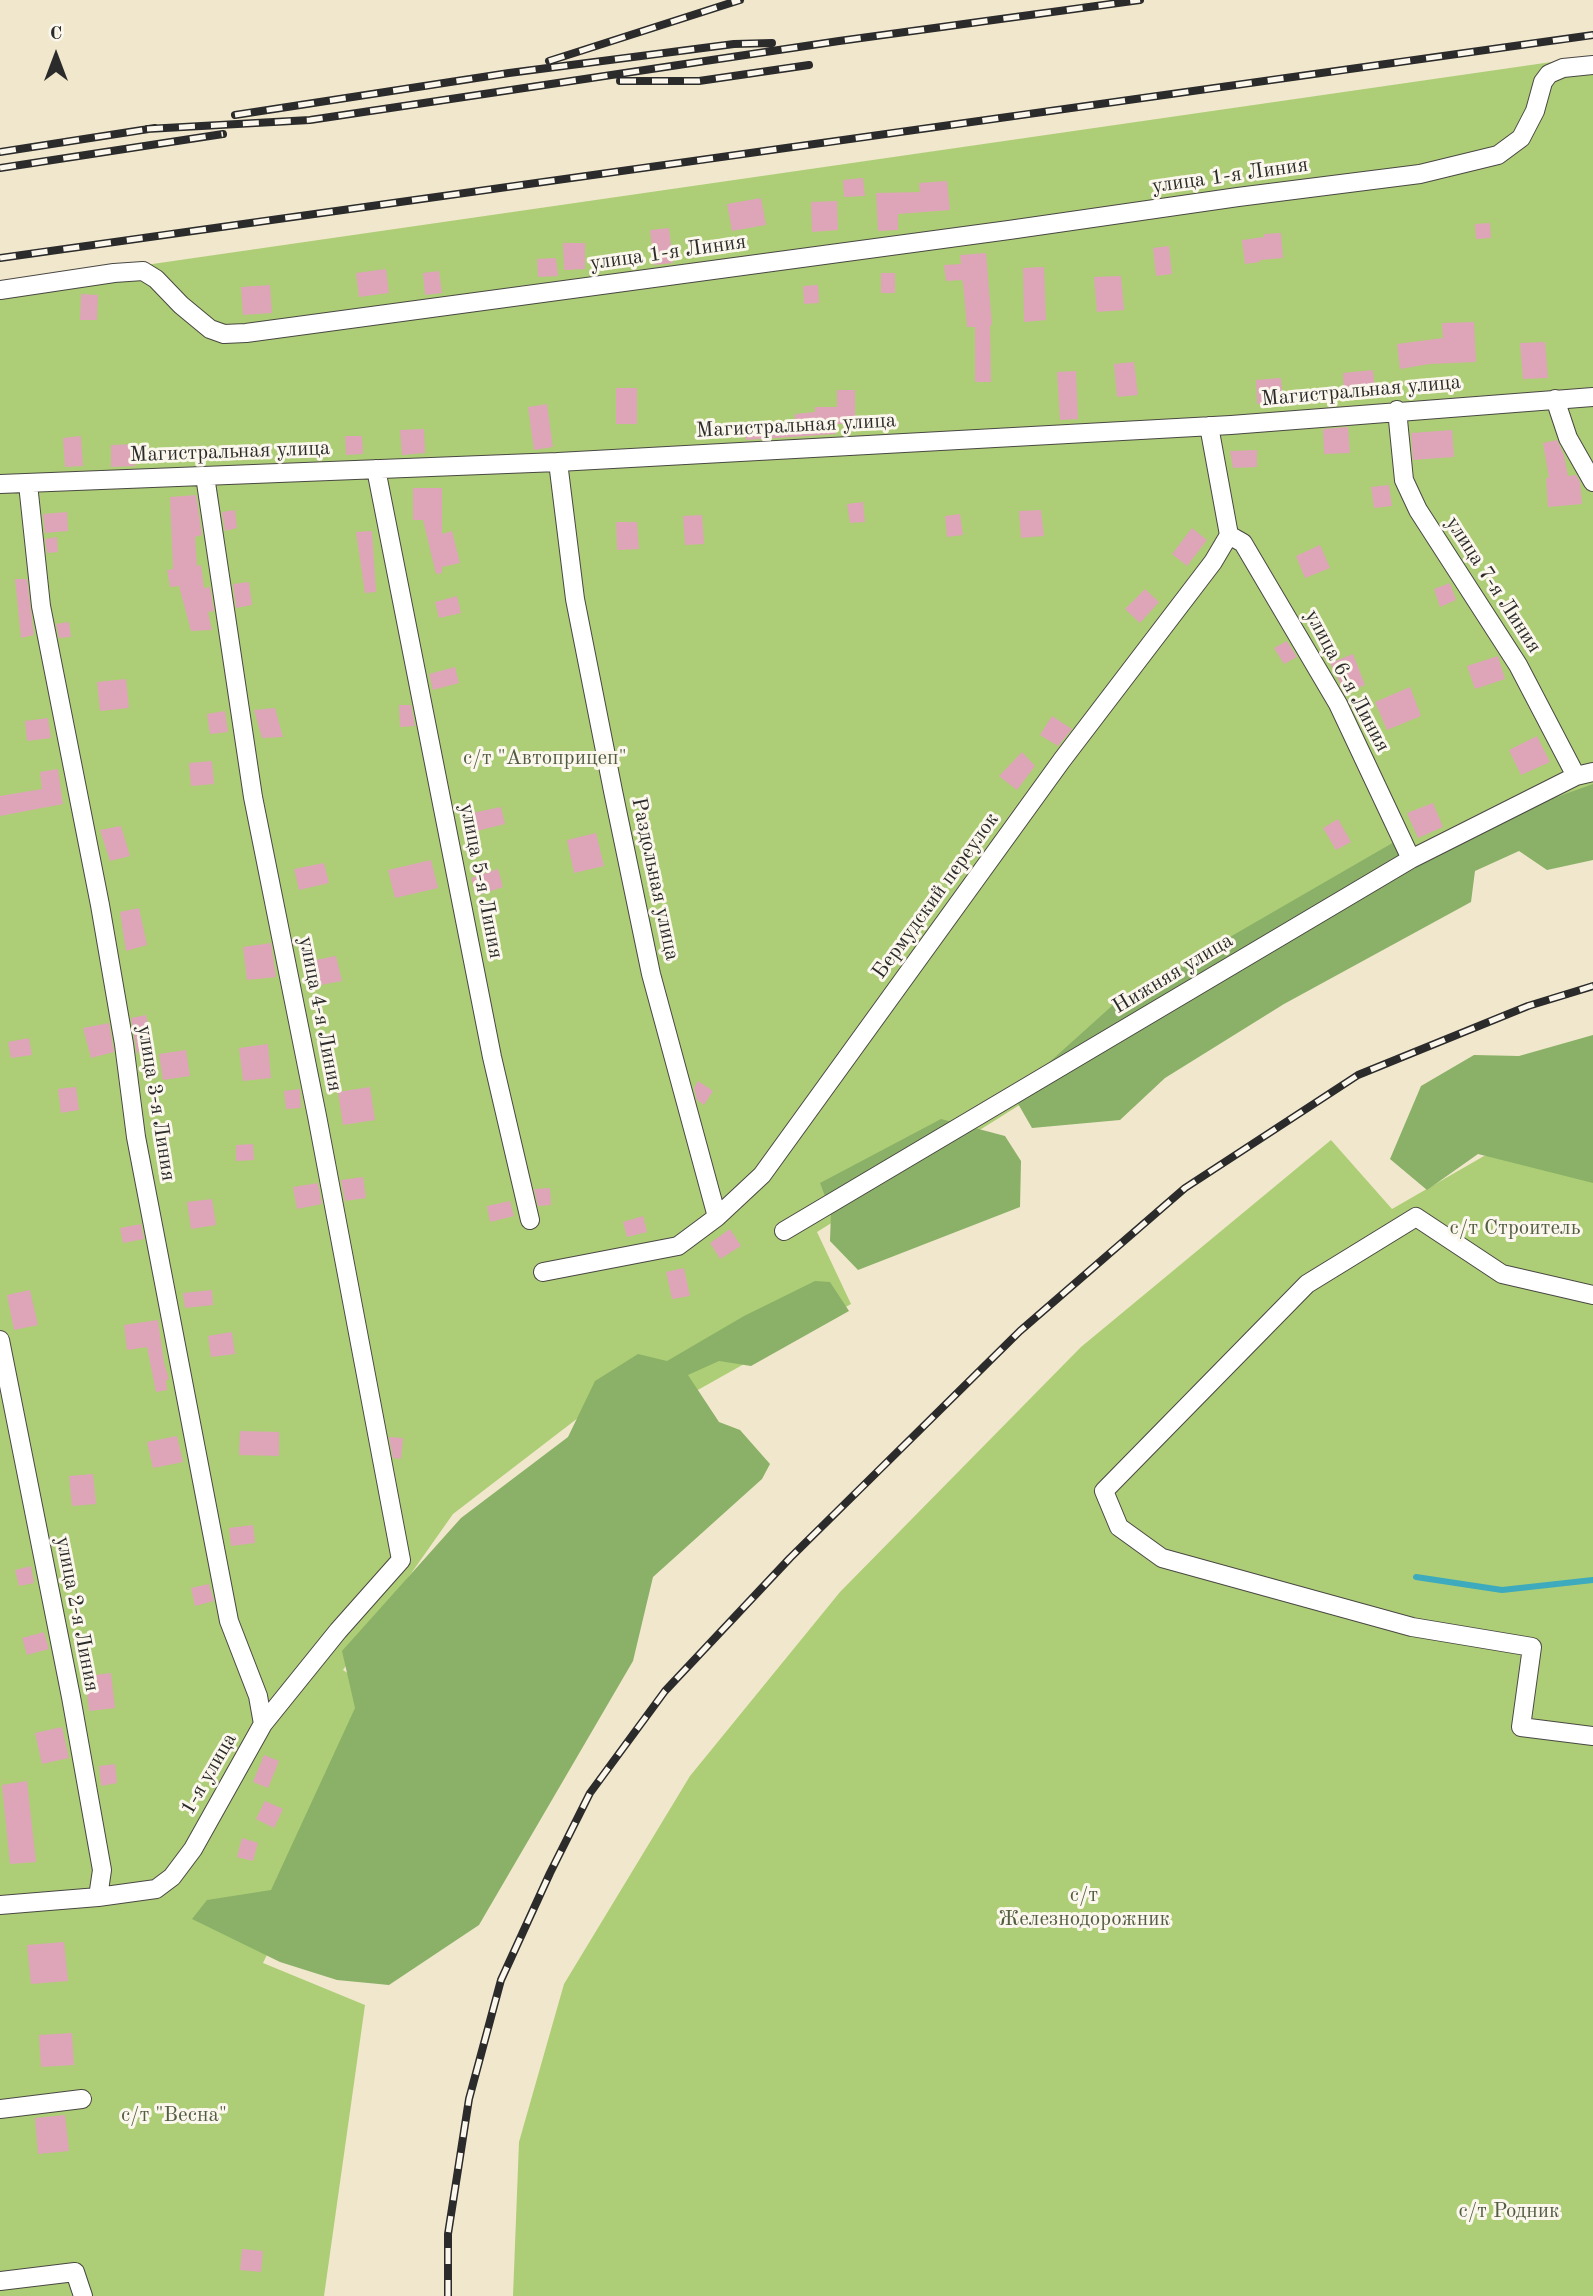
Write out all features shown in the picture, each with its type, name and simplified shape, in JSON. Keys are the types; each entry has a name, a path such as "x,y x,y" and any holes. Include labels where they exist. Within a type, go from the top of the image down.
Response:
{"street":[{"name":"улица 1-я Линия","path":"0,290 143,271 156,279 181,306 210,329 224,334 246,333 1420,174 1498,155 1521,138 1535,111 1543,82 1549,74 1563,68 1593,65"},
{"name":"Магистральная улица","path":"0,484 558,462 1209,426 1593,397"},
{"path":"1555,400 1568,438 1593,482"},
{"name":"улица 7-я Линия","path":"1396,410 1404,480 1418,510 1585,774"},
{"path":"1209,426 1230,535"},
{"name":"Раздольная улица","path":"558,462 575,599 651,974 717,1217"},
{"name":"улица 5-я Линия","path":"376,469 492,1057 530,1220"},
{"name":"улица 4-я Линия","path":"205,476 253,797 401,1560"},
{"name":"улица 3-я Линия","path":"28,484 41,606 100,905 141,1164 229,1621 258,1696 263,1724"},
{"name":"улица 6-я Линия","path":"1230,535 1244,543 1338,704 1411,859"},
{"name":"Бермудский переулок","path":"543,1272 678,1246 717,1217 762,1175 1062,760 1213,562 1230,535"},
{"name":"Нижняя улица","path":"784,1230 1411,859 1585,774"},
{"path":"1593,1295 1502,1274 1416,1217 1307,1284 1104,1492 1119,1527 1162,1558 1412,1627 1532,1647 1521,1727 1593,1736"},
{"name":"улица 2-я Линия","path":"0,1340 71,1697 102,1870 99,1897"},
{"name":"1-я улица","path":"0,1905 99,1897 156,1888 172,1877 192,1849 263,1724 338,1631 401,1560"},
{"path":"0,2109 82,2099"},
{"path":"0,2281 75,2272 83,2296"}],"green space":[{"name":"с/т \"Автоприцеп\"","path":"1593,56 1593,829 1407,862 817,1232 851,1304 696,1391 617,1388 453,1514 343,1670 390,1701 263,1963 365,2005 324,2296 0,2296 0,286"},
{"path":"1593,784 1593,860 1547,870 1519,851 1475,871 1471,902 1284,1004 1165,1078 1120,1120 1032,1128 1013,1095 1114,1004 1401,838 1417,853 1487,832 1498,818"},
{"path":"1593,1035 1593,1183 1478,1154 1427,1190 1390,1159 1421,1086 1474,1055 1519,1056"},
{"path":"941,1119 1005,1136 1021,1161 1020,1207 858,1270 830,1241 831,1212 820,1183"},
{"name":"с/т Железнодорожник","path":"1593,1133 1593,2296 513,2296 519,2142 564,1984 690,1776 840,1592 1081,1347 1331,1140 1392,1209 1484,1156"},
{"path":"815,1281 830,1282 849,1311 751,1366 719,1361 688,1375 719,1422 740,1430 770,1464 762,1479 653,1577 633,1661 479,1925 389,1985 337,1980 280,1962 192,1919 207,1900 271,1890 355,1708 342,1651 461,1518 568,1437 595,1381 638,1354 667,1361 744,1316"}],"building":[{"path":"863,178 865,196 844,197 843,180"},
{"path":"947,181 950,210 898,214 898,230 878,231 876,193 920,192 919,183"},
{"path":"761,198 766,225 732,231 727,204"},
{"path":"837,201 838,230 812,232 811,202"},
{"path":"1490,223 1491,238 1476,239 1475,224"},
{"path":"669,228 673,263 654,265 650,230"},
{"path":"1281,233 1283,258 1245,264 1242,240"},
{"path":"563,243 585,243 585,269 564,270"},
{"path":"1169,246 1172,274 1156,276 1153,248"},
{"path":"986,253 992,325 991,382 975,382 975,327 967,327 962,280 946,281 944,265 961,264 960,255"},
{"path":"556,258 558,276 538,277 537,259"},
{"path":"1044,267 1046,320 1024,322 1023,268"},
{"path":"386,269 389,293 359,297 356,273"},
{"path":"439,271 442,293 425,295 423,273"},
{"path":"881,273 895,273 895,293 881,293"},
{"path":"1121,276 1124,310 1097,312 1094,277"},
{"path":"270,285 272,313 243,315 241,287"},
{"path":"818,285 819,303 804,304 803,286"},
{"path":"81,294 98,295 97,320 80,320"},
{"path":"1474,322 1476,362 1429,364 1400,369 1397,344 1443,338 1442,323"},
{"path":"1545,342 1548,378 1523,379 1520,343"},
{"path":"1134,362 1138,395 1117,397 1114,364"},
{"path":"1373,370 1375,391 1344,394 1343,373"},
{"path":"1076,371 1078,419 1060,420 1057,372"},
{"path":"1281,378 1283,402 1257,404 1256,380"},
{"path":"616,388 637,388 637,424 616,424"},
{"path":"837,390 855,390 855,424 835,424 836,434 746,440 745,425 795,423 795,414 815,412 815,407 837,407"},
{"path":"547,404 553,447 534,450 528,407"},
{"path":"1348,427 1350,453 1324,454 1323,429"},
{"path":"424,429 425,453 402,455 400,430"},
{"path":"1452,430 1454,457 1413,460 1411,433"},
{"path":"81,436 83,466 65,467 63,438"},
{"path":"345,436 362,436 363,454 346,455"},
{"path":"1557,440 1564,455 1568,476 1576,475 1580,482 1582,504 1548,507 1546,478 1549,478 1543,443"},
{"path":"135,444 135,466 111,467 111,445"},
{"path":"1257,450 1257,467 1233,468 1230,451"},
{"path":"1389,485 1392,506 1374,508 1371,487"},
{"path":"413,488 442,488 442,534 452,531 460,563 442,567 442,573 436,574 423,520 413,520"},
{"path":"196,495 202,535 195,537 197,566 201,565 204,588 210,587 214,611 208,612 212,630 191,631 179,586 170,587 167,570 173,569 170,497"},
{"path":"863,502 865,522 850,523 847,504"},
{"path":"235,510 237,528 225,531 222,512"},
{"path":"1041,510 1044,536 1021,538 1019,511"},
{"path":"67,512 68,531 45,533 43,514"},
{"path":"960,514 963,535 947,537 945,516"},
{"path":"702,515 704,544 685,545 683,516"},
{"path":"616,522 637,522 639,549 617,550"},
{"path":"1192,528 1207,540 1187,566 1172,554"},
{"path":"372,531 376,592 365,593 356,532"},
{"path":"57,537 58,552 47,553 45,539"},
{"path":"1320,545 1330,568 1305,578 1296,556"},
{"path":"15,579 27,579 34,635 21,638"},
{"path":"249,582 252,605 236,608 233,584"},
{"path":"1450,583 1456,600 1440,607 1434,589"},
{"path":"1145,589 1159,602 1140,623 1125,609"},
{"path":"457,596 461,613 439,618 435,602"},
{"path":"69,622 71,637 59,638 56,624"},
{"path":"1287,641 1297,657 1284,664 1274,648"},
{"path":"1353,654 1365,685 1345,693 1330,663"},
{"path":"1498,656 1505,679 1475,689 1467,666"},
{"path":"455,667 459,683 433,690 429,674"},
{"path":"126,679 129,708 100,711 97,682"},
{"path":"1410,687 1421,716 1387,730 1375,702"},
{"path":"399,705 411,705 415,726 400,727"},
{"path":"275,708 283,737 262,738 254,710"},
{"path":"225,711 228,732 210,734 207,714"},
{"path":"1052,716 1072,729 1058,746 1040,735"},
{"path":"48,718 51,738 27,741 25,721"},
{"path":"1537,736 1550,762 1521,775 1509,750"},
{"path":"1022,752 1035,766 1017,790 999,776"},
{"path":"212,761 214,784 191,786 189,763"},
{"path":"58,769 63,804 0,816 0,796 42,789 40,772"},
{"path":"1433,803 1443,827 1418,838 1407,813"},
{"path":"501,807 505,824 477,831 472,813"},
{"path":"1338,819 1351,842 1336,850 1323,828"},
{"path":"121,826 130,856 110,861 100,830"},
{"path":"596,833 604,866 574,873 567,840"},
{"path":"431,860 438,888 395,898 388,870"},
{"path":"324,863 329,883 299,890 294,869"},
{"path":"498,869 503,887 476,896 471,878"},
{"path":"139,908 147,945 126,951 120,912"},
{"path":"271,943 276,977 247,980 243,947"},
{"path":"336,956 342,981 315,986 310,961"},
{"path":"146,1015 154,1049 137,1053 131,1018"},
{"path":"109,1023 114,1052 91,1058 83,1028"},
{"path":"29,1038 32,1055 11,1058 8,1042"},
{"path":"268,1044 271,1078 243,1081 239,1048"},
{"path":"186,1050 190,1076 163,1080 159,1054"},
{"path":"698,1081 713,1091 704,1105 697,1100 694,1088"},
{"path":"76,1087 79,1110 61,1113 58,1089"},
{"path":"370,1087 375,1120 343,1125 338,1092"},
{"path":"300,1089 301,1108 286,1109 284,1091"},
{"path":"253,1144 254,1160 236,1161 236,1145"},
{"path":"363,1177 366,1198 345,1201 341,1180"},
{"path":"318,1183 322,1204 297,1209 293,1187"},
{"path":"550,1188 551,1205 538,1206 534,1189"},
{"path":"212,1199 216,1225 191,1229 187,1202"},
{"path":"510,1201 514,1216 490,1222 487,1206"},
{"path":"643,1216 647,1232 627,1237 623,1222"},
{"path":"141,1224 144,1239 123,1243 120,1228"},
{"path":"730,1229 741,1246 720,1259 710,1243"},
{"path":"684,1268 690,1296 672,1299 666,1272"},
{"path":"30,1290 38,1325 14,1330 7,1295"},
{"path":"212,1290 213,1305 185,1308 183,1293"},
{"path":"158,1320 169,1379 166,1380 167,1390 156,1392 147,1347 127,1350 124,1325"},
{"path":"232,1332 235,1354 211,1357 208,1336"},
{"path":"240,1431 279,1432 279,1456 239,1455"},
{"path":"177,1436 183,1462 153,1468 147,1442"},
{"path":"389,1437 403,1438 401,1459 393,1458"},
{"path":"93,1474 96,1504 72,1506 69,1476"},
{"path":"253,1525 255,1543 231,1546 229,1528"},
{"path":"31,1566 34,1583 19,1586 15,1570"},
{"path":"209,1584 214,1601 195,1606 191,1588"},
{"path":"44,1632 49,1649 27,1655 22,1638"},
{"path":"111,1673 115,1708 89,1711 85,1676"},
{"path":"62,1727 69,1758 42,1764 35,1733"},
{"path":"264,1755 279,1761 268,1788 253,1782"},
{"path":"115,1764 117,1783 101,1786 99,1766"},
{"path":"27,1781 36,1862 10,1864 2,1785"},
{"path":"265,1801 283,1809 274,1828 256,1819"},
{"path":"242,1838 258,1843 253,1861 237,1857"},
{"path":"64,1942 68,1981 31,1984 27,1945"},
{"path":"72,2033 74,2065 41,2067 39,2035"},
{"path":"65,2115 69,2151 38,2154 35,2118"},
{"path":"242,2249 263,2251 261,2272 240,2270"}],"waterway":[{"path":"1416,1577 1502,1590 1593,1580"}],"railway":[{"path":"549,61 740,0"},
{"path":"147,129 310,120 839,41 1140,0"},
{"path":"0,258 1593,35"},
{"path":"235,115 509,73 734,44 772,43"},
{"path":"620,81 699,81 809,65"},
{"path":"0,152 155,128"},
{"path":"0,168 223,134"},
{"path":"448,2296 448,2234 469,2099 501,1980 590,1793 665,1691 790,1558 1020,1331 1185,1188 1358,1075 1528,1006 1593,986"}],"park label":[{"name":"с/т Строитель","path":"1515,1228"},
{"name":"с/т \"Весна\"","path":"174,2115"},
{"name":"с/т Родник","path":"1509,2211"}]}
